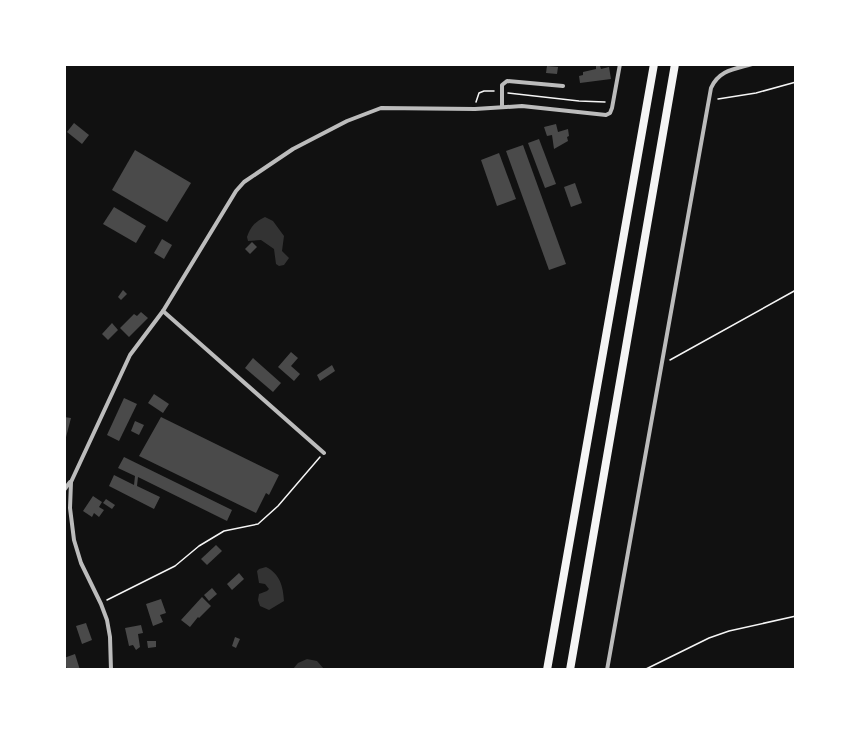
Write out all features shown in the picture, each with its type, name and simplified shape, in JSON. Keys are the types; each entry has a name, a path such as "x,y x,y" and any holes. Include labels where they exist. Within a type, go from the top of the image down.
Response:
{"highway":[{"path":"547,669 654,64"},
{"path":"570,669 675,64"}],"street":[{"path":"64,490 71,482 124,365 163,311 236,191 244,182 293,149 347,120 381,108 540,107 606,115 612,108 620,64"},
{"path":"607,669 711,88 720,75 752,64"},
{"path":"502,107 502,85 507,81 563,86"},
{"path":"163,311 324,453"},
{"path":"71,482 70,508 74,540 81,563 101,603 110,637 111,669"}],"path":[{"path":"718,99 756,93 795,82"},
{"path":"475,109 479,93 484,91 605,102"},
{"path":"660,366 795,290"},
{"path":"101,603 175,566 199,546 224,531 258,524 278,506 324,453"},
{"path":"644,669 709,638 729,631 795,616"}],"shaded area":[{"path":"265,217 273,221 284,236 282,251 289,258 284,265 276,264 274,249 261,240 248,241 247,237 252,227"},
{"path":"266,567 275,573 280,581 284,601 269,610 260,606 258,600 259,594 269,589 265,584 259,583 257,571"},
{"path":"307,659 317,661 324,669 293,669 298,663"}],"building":[{"path":"547,66 558,67 557,74 546,73"},
{"path":"596,66 600,66 601,69 609,67 611,79 580,83 579,76 583,75 583,72 596,69"},
{"path":"74,123 89,135 82,144 67,132"},
{"path":"556,124 558,132 568,129 569,136 568,141 554,149 552,135 547,136 544,127"},
{"path":"539,139 556,184 545,188 528,143"},
{"path":"523,145 566,264 549,270 506,151"},
{"path":"135,150 191,183 167,222 112,190"},
{"path":"499,153 516,199 497,206 481,160"},
{"path":"575,183 582,203 571,207 564,187"},
{"path":"114,207 146,226 136,243 103,224"},
{"path":"162,239 172,245 164,259 154,253"},
{"path":"252,242 257,247 250,254 245,249"},
{"path":"123,290 127,294 121,300 118,297"},
{"path":"141,312 148,318 129,337 120,328 134,314 137,316"},
{"path":"112,323 118,330 108,340 102,334"},
{"path":"291,352 298,358 291,366 300,374 294,381 278,367"},
{"path":"253,358 281,383 273,392 245,368"},
{"path":"332,365 335,371 320,381 317,375"},
{"path":"154,394 169,404 163,413 148,403"},
{"path":"124,398 137,404 119,441 107,435"},
{"path":"64,417 71,418 65,441 64,441"},
{"path":"161,417 279,475 269,495 266,493 256,513 139,456"},
{"path":"135,421 144,425 139,435 131,431"},
{"path":"124,457 232,510 227,521 138,477 137,486 160,497 154,509 109,486 114,475 134,485 135,476 118,468"},
{"path":"93,496 102,502 99,507 104,510 99,517 94,513 92,517 83,511"},
{"path":"106,499 115,505 112,509 103,503"},
{"path":"216,545 222,551 207,565 201,559"},
{"path":"239,573 244,579 232,590 227,584"},
{"path":"212,588 217,594 209,601 204,595"},
{"path":"202,597 211,606 190,627 181,620"},
{"path":"161,599 166,613 160,615 163,622 153,626 146,604"},
{"path":"86,623 92,640 82,644 76,626"},
{"path":"141,625 143,633 138,634 140,647 136,650 133,645 129,646 125,628"},
{"path":"235,637 240,639 236,648 232,646"},
{"path":"147,641 156,641 156,647 148,648"},
{"path":"75,654 80,670 67,670 64,658"}]}
